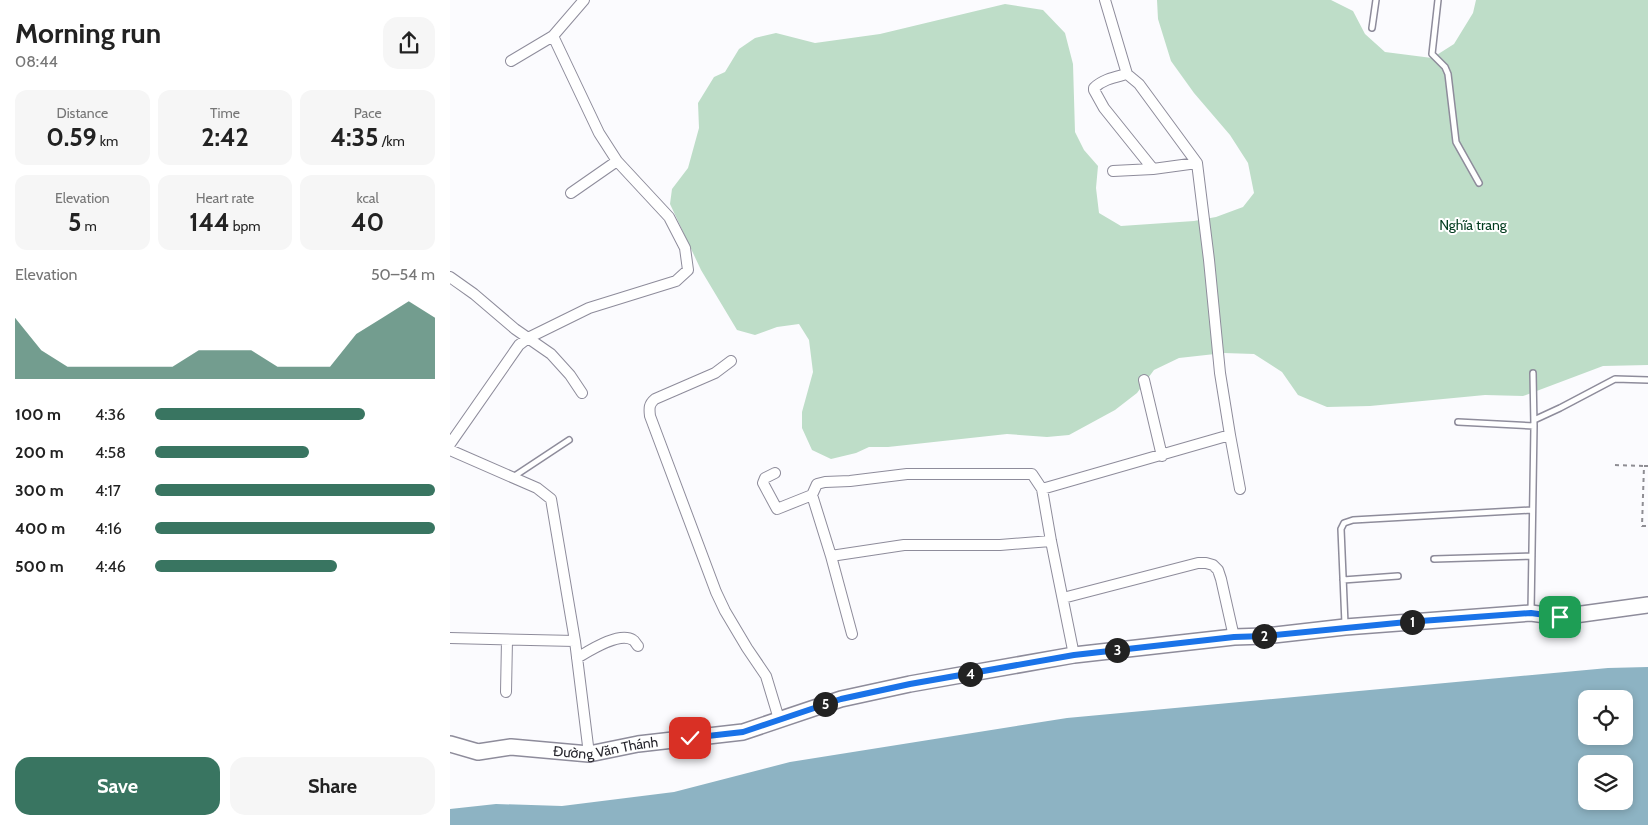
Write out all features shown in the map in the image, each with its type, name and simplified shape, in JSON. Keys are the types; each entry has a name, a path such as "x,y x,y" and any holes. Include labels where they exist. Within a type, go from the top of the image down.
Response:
{"main road":[{"name":"Đường Văn Thánh","path":"450,744 478,752 511,747 589,754 638,744 743,732 841,699 910,684 1074,655 1345,627 1531,613 1560,617 1648,605"}],"street":[{"path":"512,61 553,36 584,0"},
{"path":"1105,0 1127,74 1140,84 1197,164 1220,373 1240,489"},
{"path":"450,444 519,345 528,338 590,308 676,281 688,270 685,248 669,217 617,161 599,133 553,36"},
{"path":"1127,74 1105,80 1098,84 1094,90 1104,108 1153,169"},
{"path":"571,194 617,161"},
{"path":"1112,171 1197,164"},
{"path":"450,277 551,354 566,370 582,393"},
{"path":"731,361 715,373 655,399 649,408 650,416 716,592 747,648 766,676 779,719"},
{"path":"1144,380 1162,456"},
{"path":"1042,488 1162,456 1230,435"},
{"path":"450,450 537,488 551,499 575,641 589,754"},
{"path":"775,473 765,478 763,483 777,509 812,494 817,484 825,482 850,481 892,475 1032,474 1042,488 1074,655"},
{"path":"812,494 852,634"},
{"path":"831,556 904,545 1000,544 1051,541"},
{"path":"1063,598 1176,568 1206,563 1213,565 1218,570 1234,637"},
{"path":"577,658 600,645 623,637 633,639 638,646"},
{"path":"450,638 575,641"},
{"path":"506,692 507,640"}],"lane":[{"path":"1372,28 1376,0"},
{"path":"1438,0 1432,54 1445,67 1448,74 1456,142 1479,183"},
{"path":"1531,613 1533,373"},
{"path":"1534,420 1615,379 1648,380"},
{"path":"1458,422 1534,426"},
{"path":"513,478 569,440"},
{"path":"1345,627 1341,529 1344,523 1353,520 1532,510"},
{"path":"1434,559 1532,556"},
{"path":"1343,580 1398,576"}],"path":[{"path":"1615,465 1648,466"},
{"path":"1644,466 1642,526 1648,526"}],"green space":[{"name":"Nghĩa trang","path":"1157,0 1331,0 1353,11 1365,34 1385,52 1432,58 1454,44 1473,13 1476,0 1648,0 1648,365 1603,366 1523,396 1485,395 1370,406 1327,407 1298,395 1282,372 1254,354 1224,353 1179,358 1154,370 1137,393 1115,410 1069,435 1047,437 1007,434 888,447 869,447 856,453 831,459 812,450 802,428 802,412 813,372 809,340 799,324 777,327 755,335 737,330 701,270 670,204 672,189 688,168 699,128 698,103 714,77 725,72 739,49 755,38 776,33 815,43 880,34 1005,4 1043,10 1065,33 1073,64 1075,132 1084,150 1098,166 1096,188 1099,213 1121,226 1194,221 1216,217 1243,207 1254,193 1248,163 1230,135 1194,93 1171,61 1158,19"}],"water":[{"path":"1648,667 1648,825 450,825 450,809 496,804 562,806 674,792 790,762 1067,718 1608,668"}],"route":[{"path":"690,738 743,732 841,699 910,684 1074,655 1234,637 1265,636 1407,622 1531,613 1560,617"}]}
